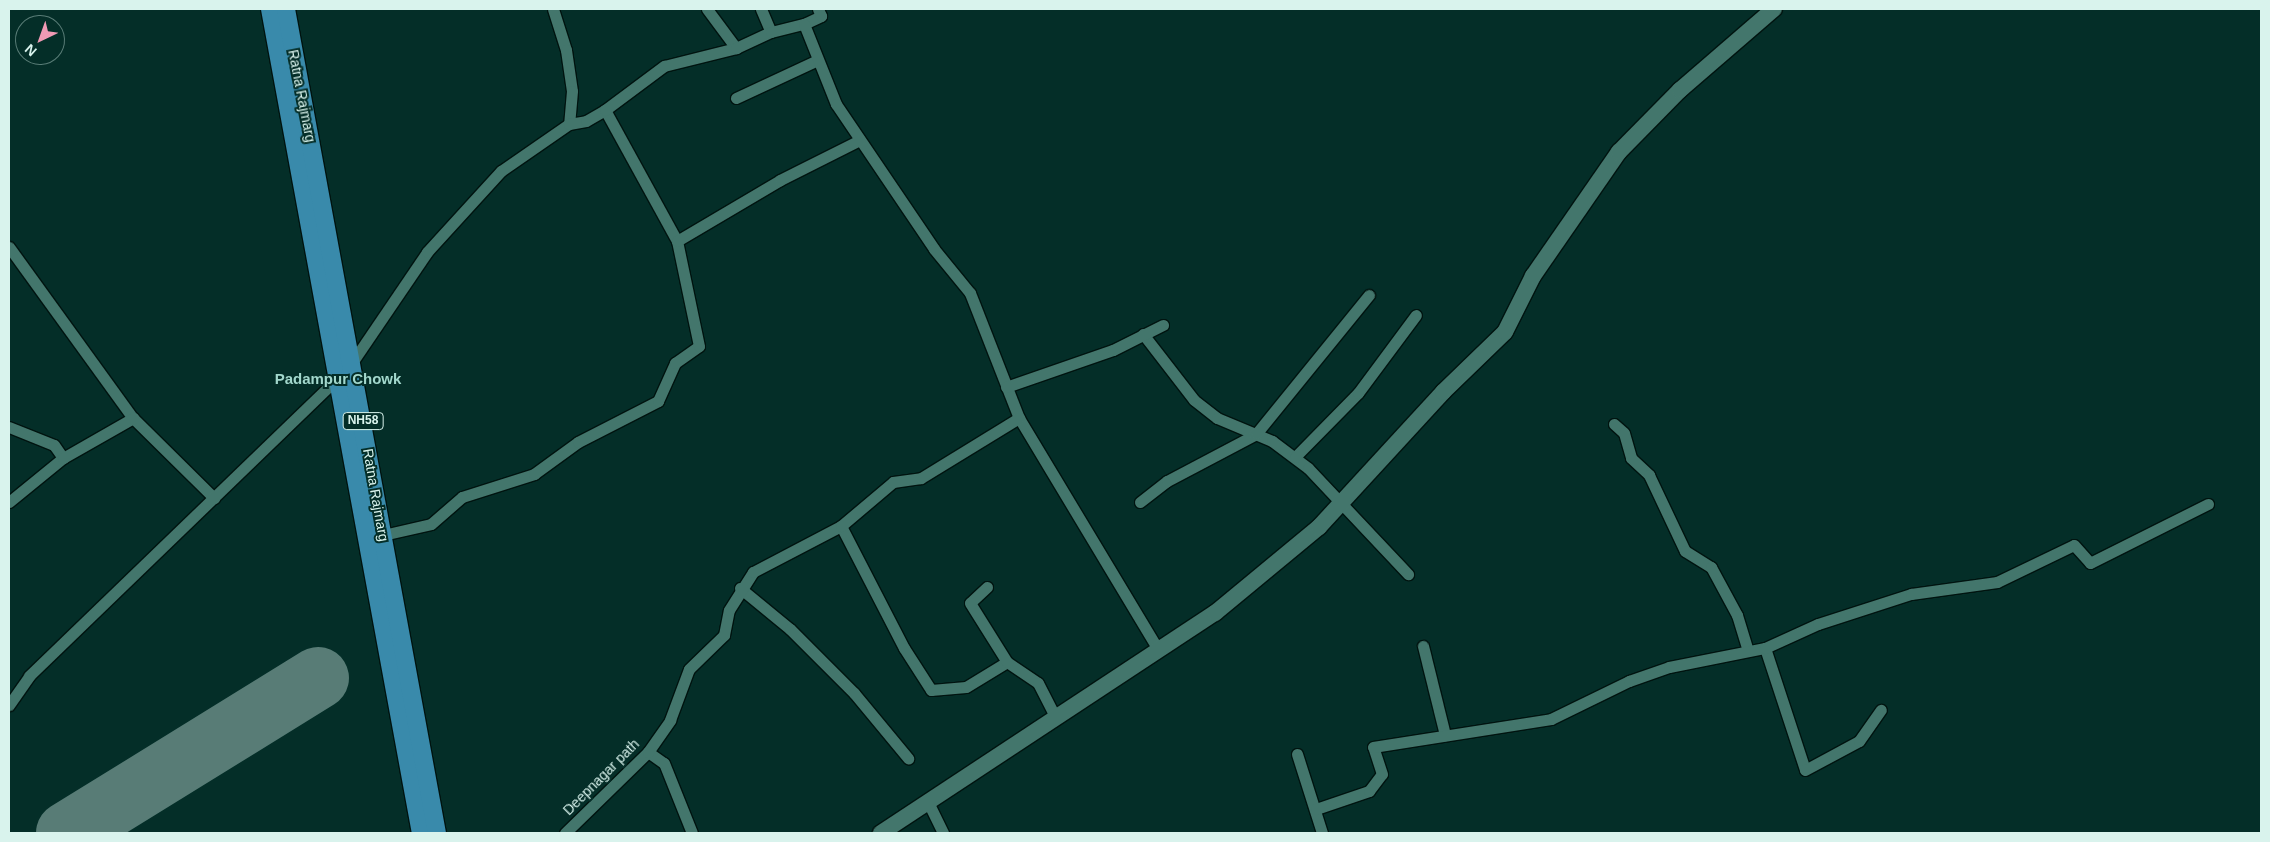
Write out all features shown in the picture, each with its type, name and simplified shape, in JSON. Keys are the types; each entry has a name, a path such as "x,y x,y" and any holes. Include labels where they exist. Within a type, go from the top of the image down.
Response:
{"main road":[{"name":"Ratna Rajmarg","path":"270,9 421,833"},
{"name":"Ratna Rajmarg","path":"286,9 437,833"}],"street":[{"path":"553,9 566,50 572,91 569,124"},
{"path":"707,9 736,48"},
{"path":"761,9 771,32"},
{"path":"9,705 29,676 351,365 427,252 484,186 569,124 586,122 664,66 736,48 771,32 804,24 821,16 818,9"},
{"path":"881,833 927,800 1215,613 1343,502 1443,392 1505,332 1533,276 1619,152 1680,90 1774,9"},
{"path":"804,24 836,104 934,249 970,293 1018,418 1158,649"},
{"path":"736,98 818,60"},
{"path":"383,534 431,524 462,497 534,474 578,442 658,401 675,362 699,346 677,241 604,110"},
{"path":"677,241 780,180 860,140"},
{"path":"11,253 133,418 214,498"},
{"path":"1140,502 1167,481 1256,434 1369,295"},
{"path":"1295,457 1358,393 1416,315"},
{"path":"1006,387 1113,350 1163,325"},
{"path":"1143,334 1194,400 1217,418 1256,434 1295,457 1343,502 1366,533 1408,574"},
{"path":"9,502 63,458 133,418"},
{"name":"Deepnagar path","path":"565,833 648,752 670,720 689,669 724,636 729,610 740,588 767,562 809,546 841,526 893,482 921,478 1018,418"},
{"path":"1614,424 1624,433 1631,458 1649,475 1685,552 1711,567 1737,615 1748,648"},
{"path":"9,427 54,445 63,458"},
{"path":"1316,809 1369,791 1382,774 1373,746 1551,719 1629,681 1748,648 1765,648 1818,624 1911,594 1997,582 2074,546 2090,563 2208,504"},
{"path":"841,526 904,648 931,690 966,687 1007,662"},
{"path":"987,587 970,603 1007,662 1038,683 1055,717"},
{"path":"740,588 790,629 854,693 908,758"},
{"path":"1423,646 1446,736"},
{"path":"1765,648 1805,770 1858,741 1881,710"},
{"path":"648,752 664,763 692,833"},
{"path":"1297,754 1316,809 1322,833"},
{"path":"927,800 943,833"}],"runway":[{"path":"67,833 318,678"}],"district":[{"name":"Padampur Chowk","path":"338,379"}]}
